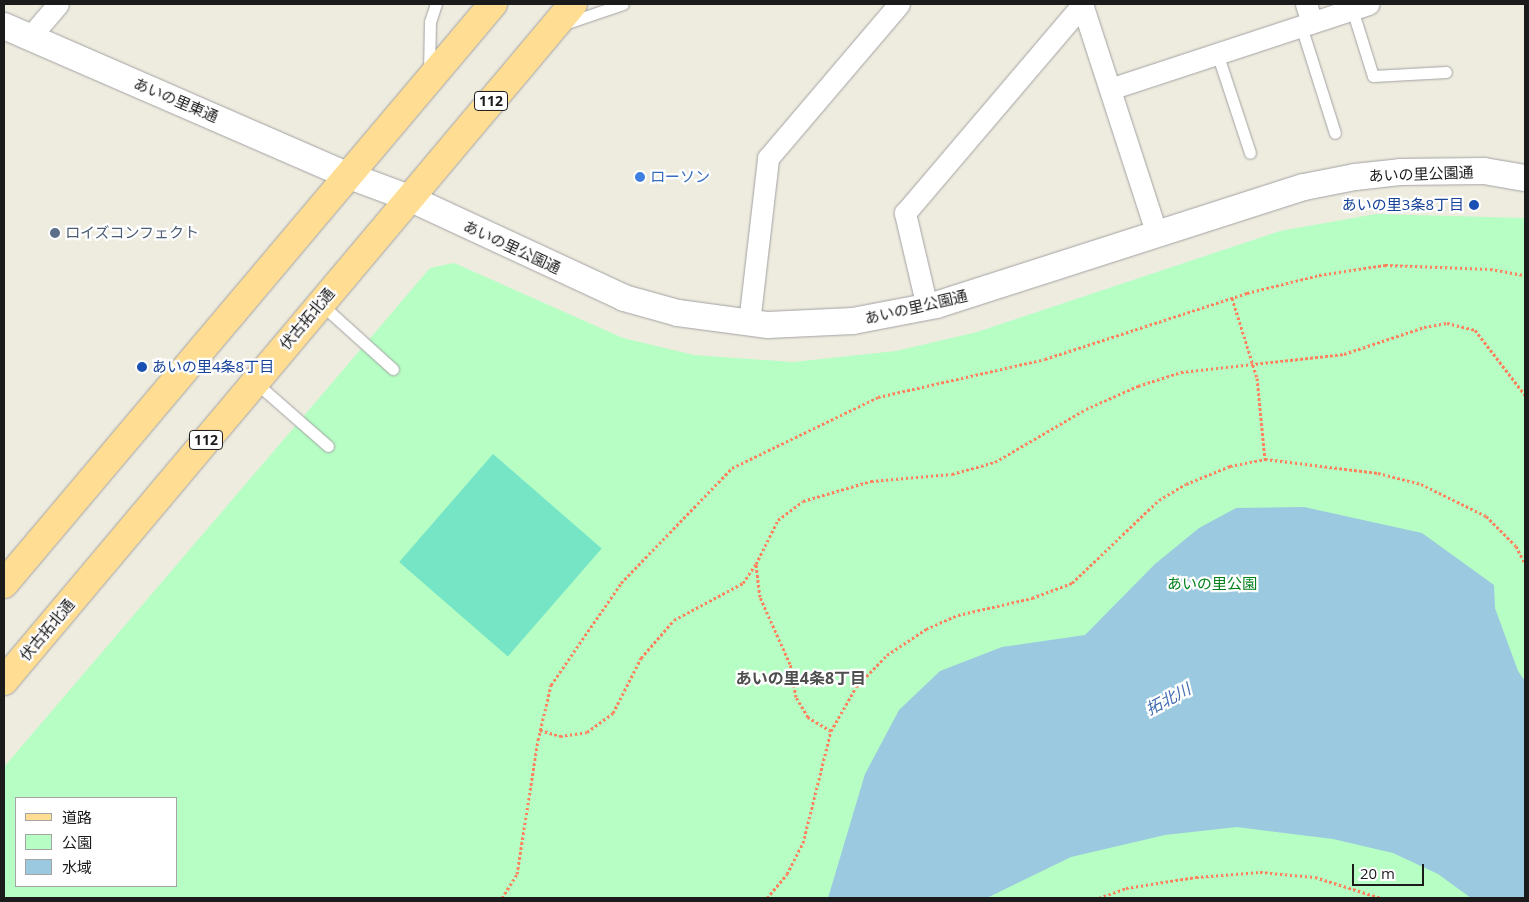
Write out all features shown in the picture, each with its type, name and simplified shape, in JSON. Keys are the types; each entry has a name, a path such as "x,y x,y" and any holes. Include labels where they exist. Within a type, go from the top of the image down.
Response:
{"main road":[{"path":"4,584 493,4"},
{"name":"伏古拓北通","path":"4,681 573,4"}],"street":[{"path":"30,37 58,4"},
{"path":"749,323 768,158 899,4"},
{"path":"1083,4 1158,235"},
{"path":"927,306 905,213 1083,4"},
{"path":"1110,89 1217,54 1307,17 1360,6"},
{"name":"あいの里東通","path":"4,26 348,175"},
{"name":"あいの里公園通","path":"348,175 409,198 624,298 678,313 768,325 853,321 927,306 1304,188 1355,177 1400,172 1484,171 1525,178"}],"lane":[{"path":"428,80 430,22 436,4"},
{"path":"553,28 623,4"},
{"path":"1360,6 1373,76 1446,72"},
{"path":"1307,17 1335,133"},
{"path":"1217,54 1250,153"},
{"path":"320,304 393,369"},
{"path":"255,382 328,446"}],"path":[{"path":"502,898 517,874 540,730 551,685 621,583 732,468 878,397 1045,359 1232,298 1319,275 1385,265 1490,269 1525,275"},
{"path":"1232,298 1254,362 1265,459"},
{"path":"540,730 560,736 587,732 613,713 640,658 674,620 743,583 756,564 778,520 803,500 871,481 952,474 995,462 1086,409 1138,386 1181,372 1254,362 1344,354 1424,327 1447,323 1475,330 1525,395"},
{"path":"767,898 787,874 803,842 831,731 856,687 887,655 926,629 958,615 1032,598 1072,583 1159,500 1186,484 1230,466 1265,459 1321,464 1421,484 1486,516 1516,546 1525,564"},
{"path":"756,564 760,597 790,664 796,697 808,717 831,731"},
{"path":"1099,898 1126,888 1196,876 1260,872 1315,877 1381,898"}],"green space":[{"name":"あいの里公園","path":"1376,214 1525,218 1525,898 4,898 4,767 430,268 454,263 623,338 694,355 793,362 896,351 977,332 1280,231"},
{"path":"493,454 602,548 508,656 399,562"}],"water":[{"name":"拓北川","path":"1304,507 1422,533 1494,585 1495,608 1518,671 1525,681 1525,898 1471,898 1438,874 1393,853 1333,839 1237,827 1165,835 1071,857 987,898 828,898 865,774 899,710 940,671 1002,647 1085,635 1155,564 1199,528 1236,508"}],"place":[{"name":"ローソン","path":"640,177"},
{"name":"あいの里3条8丁目","path":"1474,205"},
{"name":"ロイズコンフェクト","path":"55,233"},
{"name":"あいの里4条8丁目","path":"142,367"}],"district":[{"name":"あいの里4条8丁目","path":"801,678"}]}
